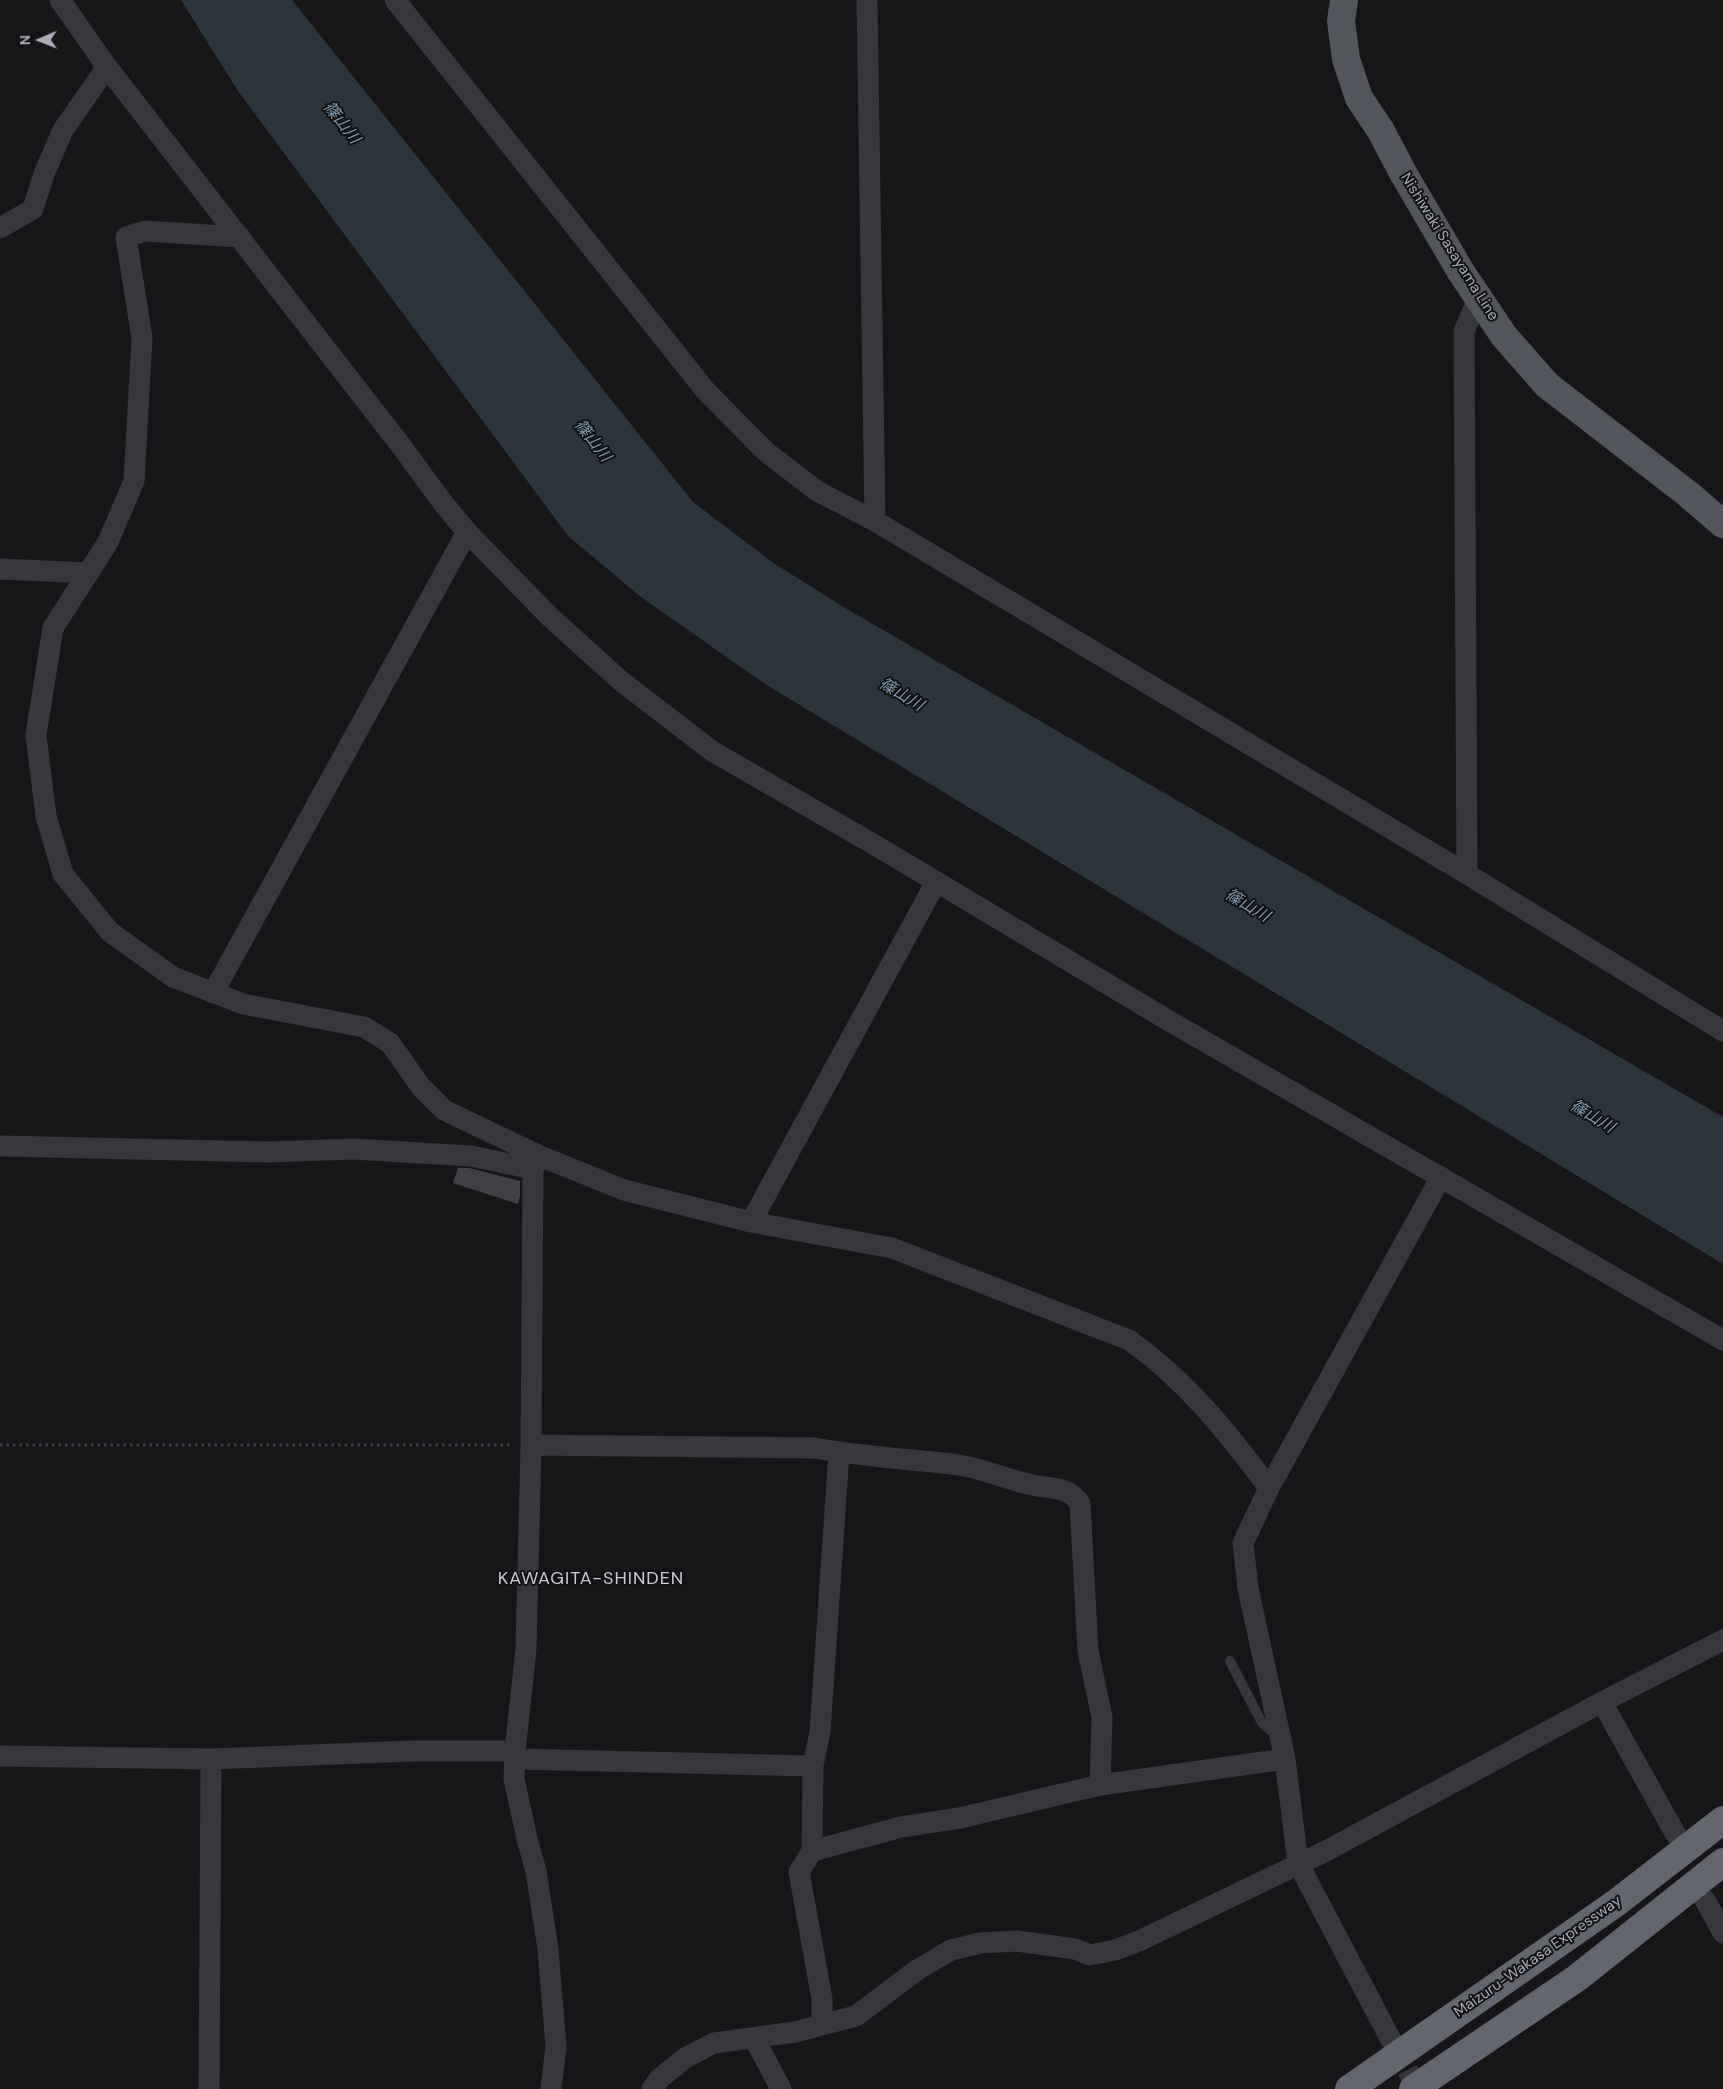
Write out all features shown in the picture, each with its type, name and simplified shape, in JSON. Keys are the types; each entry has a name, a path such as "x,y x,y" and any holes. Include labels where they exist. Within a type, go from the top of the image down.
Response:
{"highway":[{"name":"Maizuru-Wakasa Expressway","path":"1349,2089 1616,1902 1723,1820"},
{"path":"1413,2089 1577,1978 1723,1862"}],"main road":[{"name":"Nishiwaki Sasayama Line","path":"1344,0 1342,21 1346,59 1359,98 1382,131 1436,232 1478,299 1504,336 1548,385 1688,494 1723,524"}],"street":[{"path":"60,0 107,67 467,532 550,617 621,681 712,750 1171,1022 1723,1340"},
{"path":"395,0 705,390 765,451 818,491 875,521 1467,874 1723,1031"},
{"path":"867,0 875,521"},
{"path":"0,228 33,209 44,174 63,130 107,67"},
{"path":"240,237 144,231 126,237 142,338 134,481 108,542 90,573 53,628 36,735 48,824 63,874 110,932 173,978 243,1004 364,1027 390,1043 421,1087 444,1110 536,1163"},
{"path":"1467,874 1464,331 1478,299"},
{"path":"213,993 467,532"},
{"path":"0,569 90,573"},
{"path":"751,1222 936,882"},
{"path":"0,1146 268,1152 353,1149 471,1156 536,1163 624,1190 751,1222 892,1248 1129,1340 1153,1357 1188,1389 1230,1436 1269,1488"},
{"path":"536,1163 526,1649 514,1779 536,1871 548,1949 556,2046 551,2089"},
{"path":"1391,2040 1298,1864 1283,1750 1248,1588 1243,1543 1269,1488 1441,1177"},
{"path":"531,1445 816,1448 961,1466 1033,1485 1064,1490 1075,1496 1080,1504 1088,1651 1102,1717 1100,1785"},
{"path":"822,2025 822,1999 799,1872 812,1850 813,1766 820,1732 838,1452"},
{"path":"652,2089 659,2079 685,2058 714,2043 795,2032 856,2016 918,1970 952,1950 980,1943 1017,1941 1075,1949 1090,1954 1114,1950 1139,1941 1326,1851 1602,1702 1723,1640"},
{"path":"1602,1702 1676,1835"},
{"path":"812,1850 902,1827 960,1818 1100,1785 1283,1750"},
{"path":"0,1756 211,1759 412,1751 813,1766"},
{"path":"209,2089 211,1759"},
{"path":"1705,1900 1723,1933"},
{"path":"754,2038 781,2089"}],"lane":[{"path":"1230,1661 1262,1723 1283,1750"}],"path":[{"path":"0,1445 531,1445"}],"water":[{"name":"篠山川","path":"181,0 292,0 693,502 775,564 847,609 1723,1117 1723,1264 765,684 641,597 568,536 238,91"}],"building":[{"path":"458,1168 469,1168 520,1181 518,1204 453,1183"}],"tunnel":[{"path":"1392,2042 1418,2089"}],"district":[{"name":"KAWAGITA-SHINDEN","path":"591,1579"}]}
